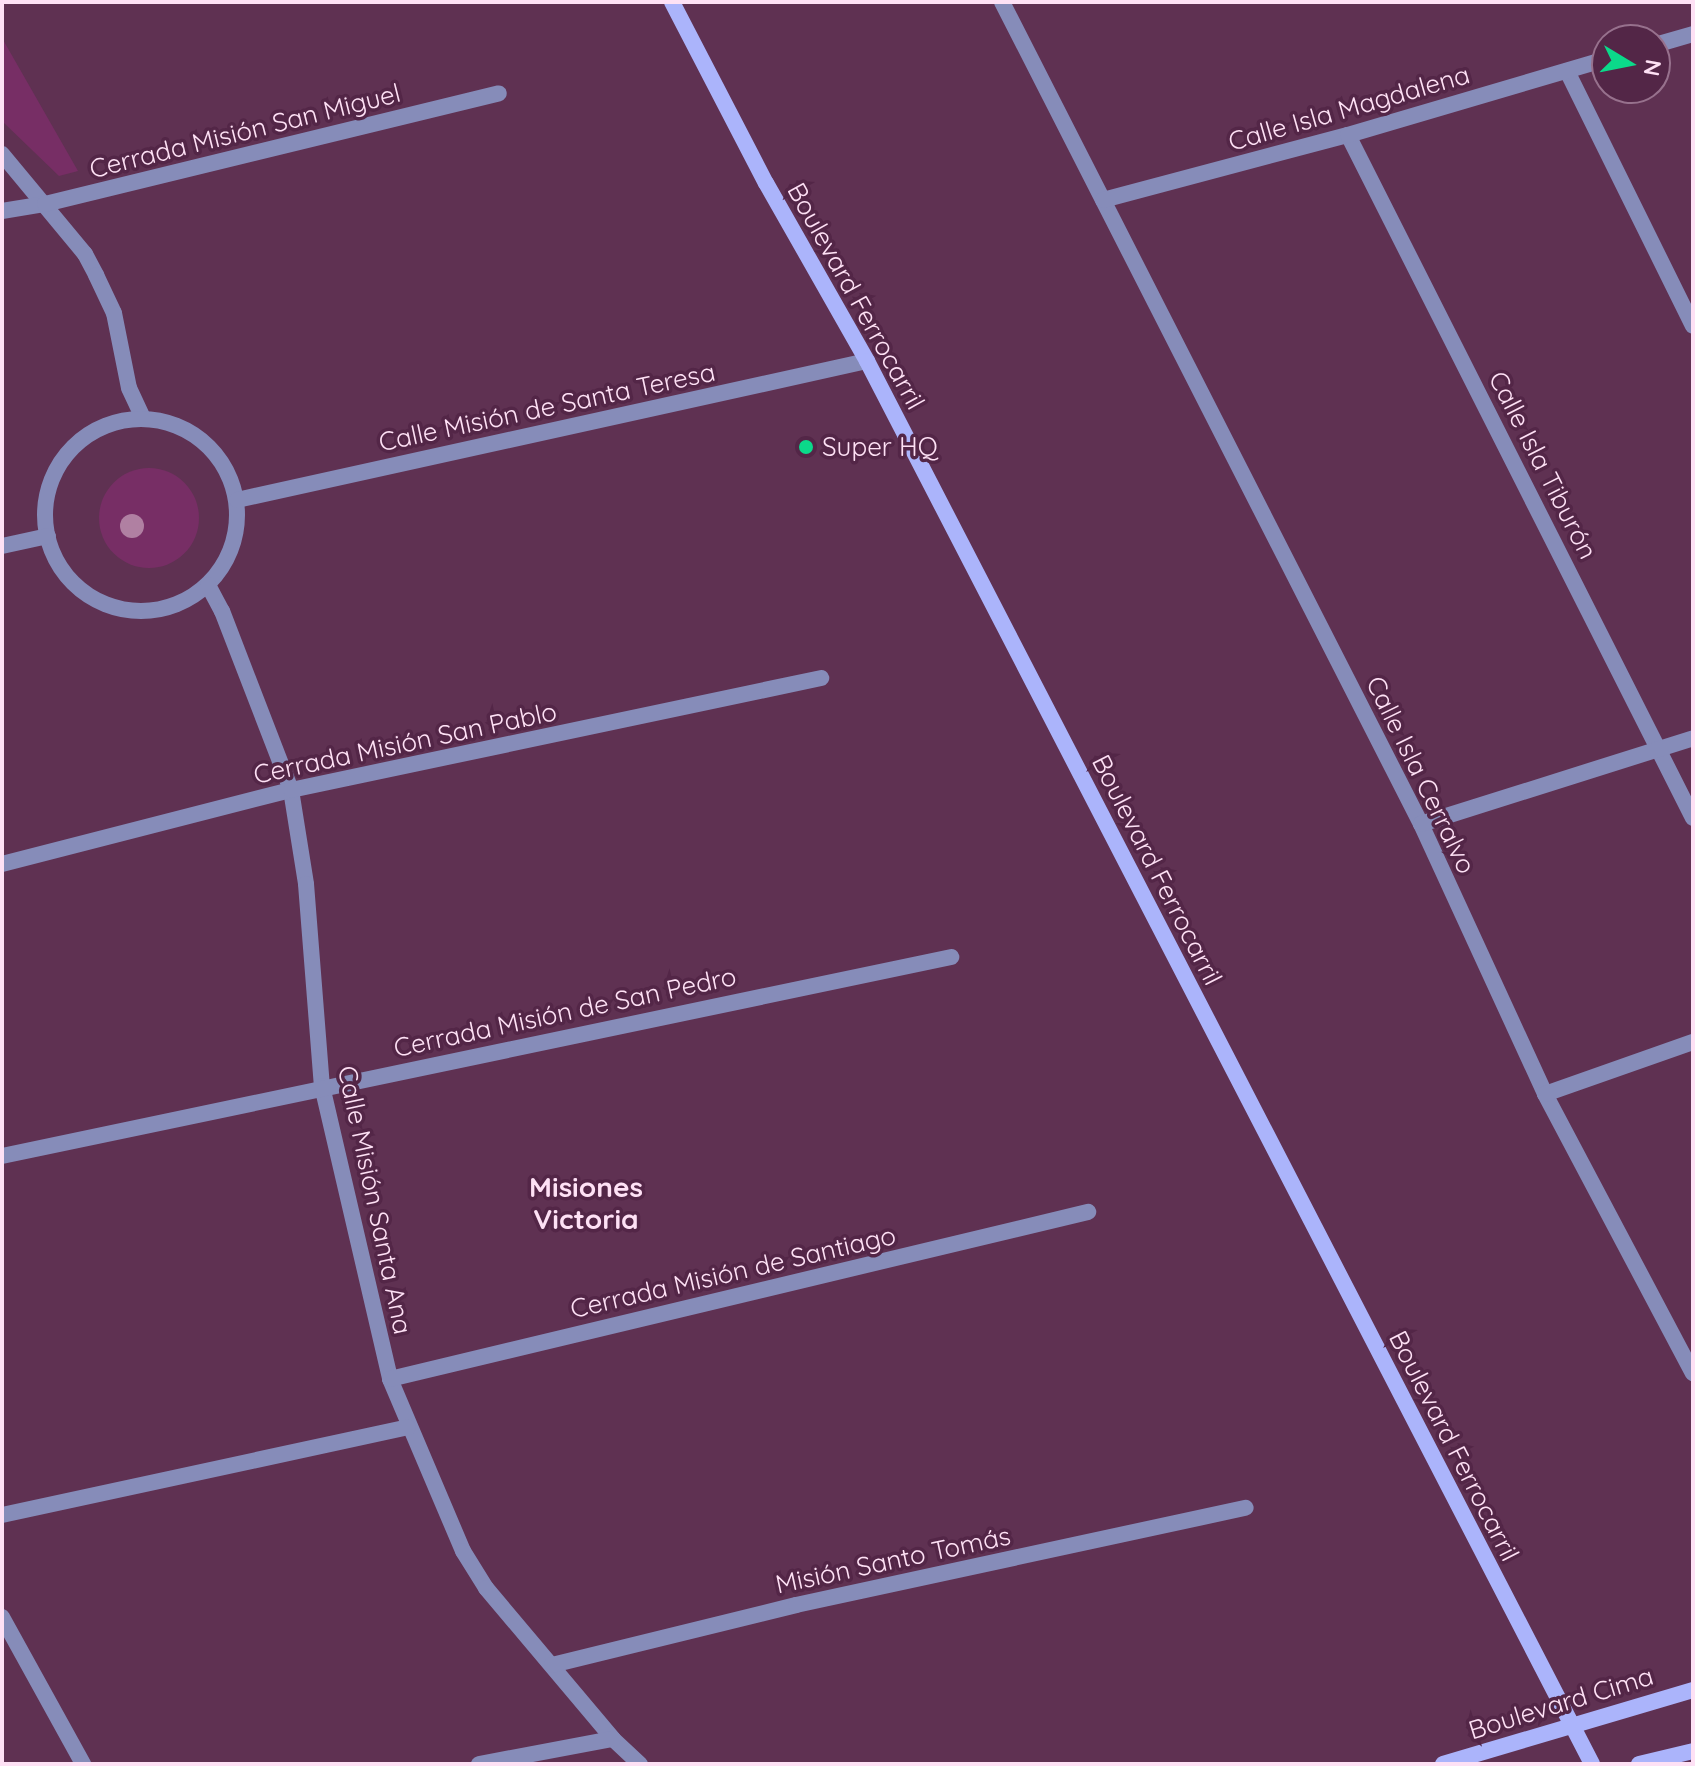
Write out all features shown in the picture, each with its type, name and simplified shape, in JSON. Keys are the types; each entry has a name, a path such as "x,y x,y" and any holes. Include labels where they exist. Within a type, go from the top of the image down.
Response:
{"main road":[{"name":"Boulevard Ferrocarril","path":"672,2 766,183 867,361 1592,1764"},
{"name":"Boulevard Cima","path":"1443,1764 1571,1723 1693,1690"},
{"path":"1639,1764 1693,1751"}],"street":[{"name":"Calle Isla Cerralvo","path":"1002,2 1421,824 1545,1094 1693,1373"},
{"path":"1671,40 1693,34"},
{"name":"Calle Isla Magdalena","path":"1103,200 1348,135 1591,64"},
{"path":"1567,71 1693,326"},
{"name":"Cerrada Misión San Miguel","path":"2,211 45,204 499,93"},
{"name":"Calle Isla Tiburón","path":"1348,135 1693,818"},
{"path":"2,154 85,254 114,313 129,388 143,418"},
{"name":"Calle Misión de Santa Teresa","path":"237,500 867,361"},
{"path":"143,418 176,424 205,442 225,468 237,500 229,548 208,585 192,597 161,610 128,611 104,605 76,587 56,560 48,536 46,500 57,468 78,442 107,424 143,418"},
{"path":"2,546 48,536"},
{"name":"Calle Misión Santa Ana","path":"208,585 222,611 291,790 306,884 322,1086 390,1379 463,1551 486,1588 613,1739 640,1764"},
{"name":"Cerrada Misión San Pablo","path":"2,864 291,790 821,678"},
{"path":"1421,824 1693,738"},
{"name":"Cerrada Misión de San Pedro","path":"2,1156 322,1086 951,957"},
{"path":"1545,1094 1693,1042"},
{"name":"Cerrada Misión de Santiago","path":"390,1379 1088,1212"},
{"path":"2,1515 408,1427"},
{"name":"Misión Santo Tomás","path":"552,1665 796,1605 1246,1508"},
{"path":"2,1617 83,1764"},
{"path":"479,1764 613,1739"}],"shaded area":[{"path":"2,38 78,171 59,176 2,121"},
{"path":"149,468 168,472 185,482 195,499 199,518 195,537 185,554 168,564 149,568 130,564 113,554 103,537 99,518 103,499 113,482 130,472"}],"place":[{"name":"Super HQ","path":"806,447"}],"district":[{"name":"Misiones Victoria","path":"586,1203"}]}
